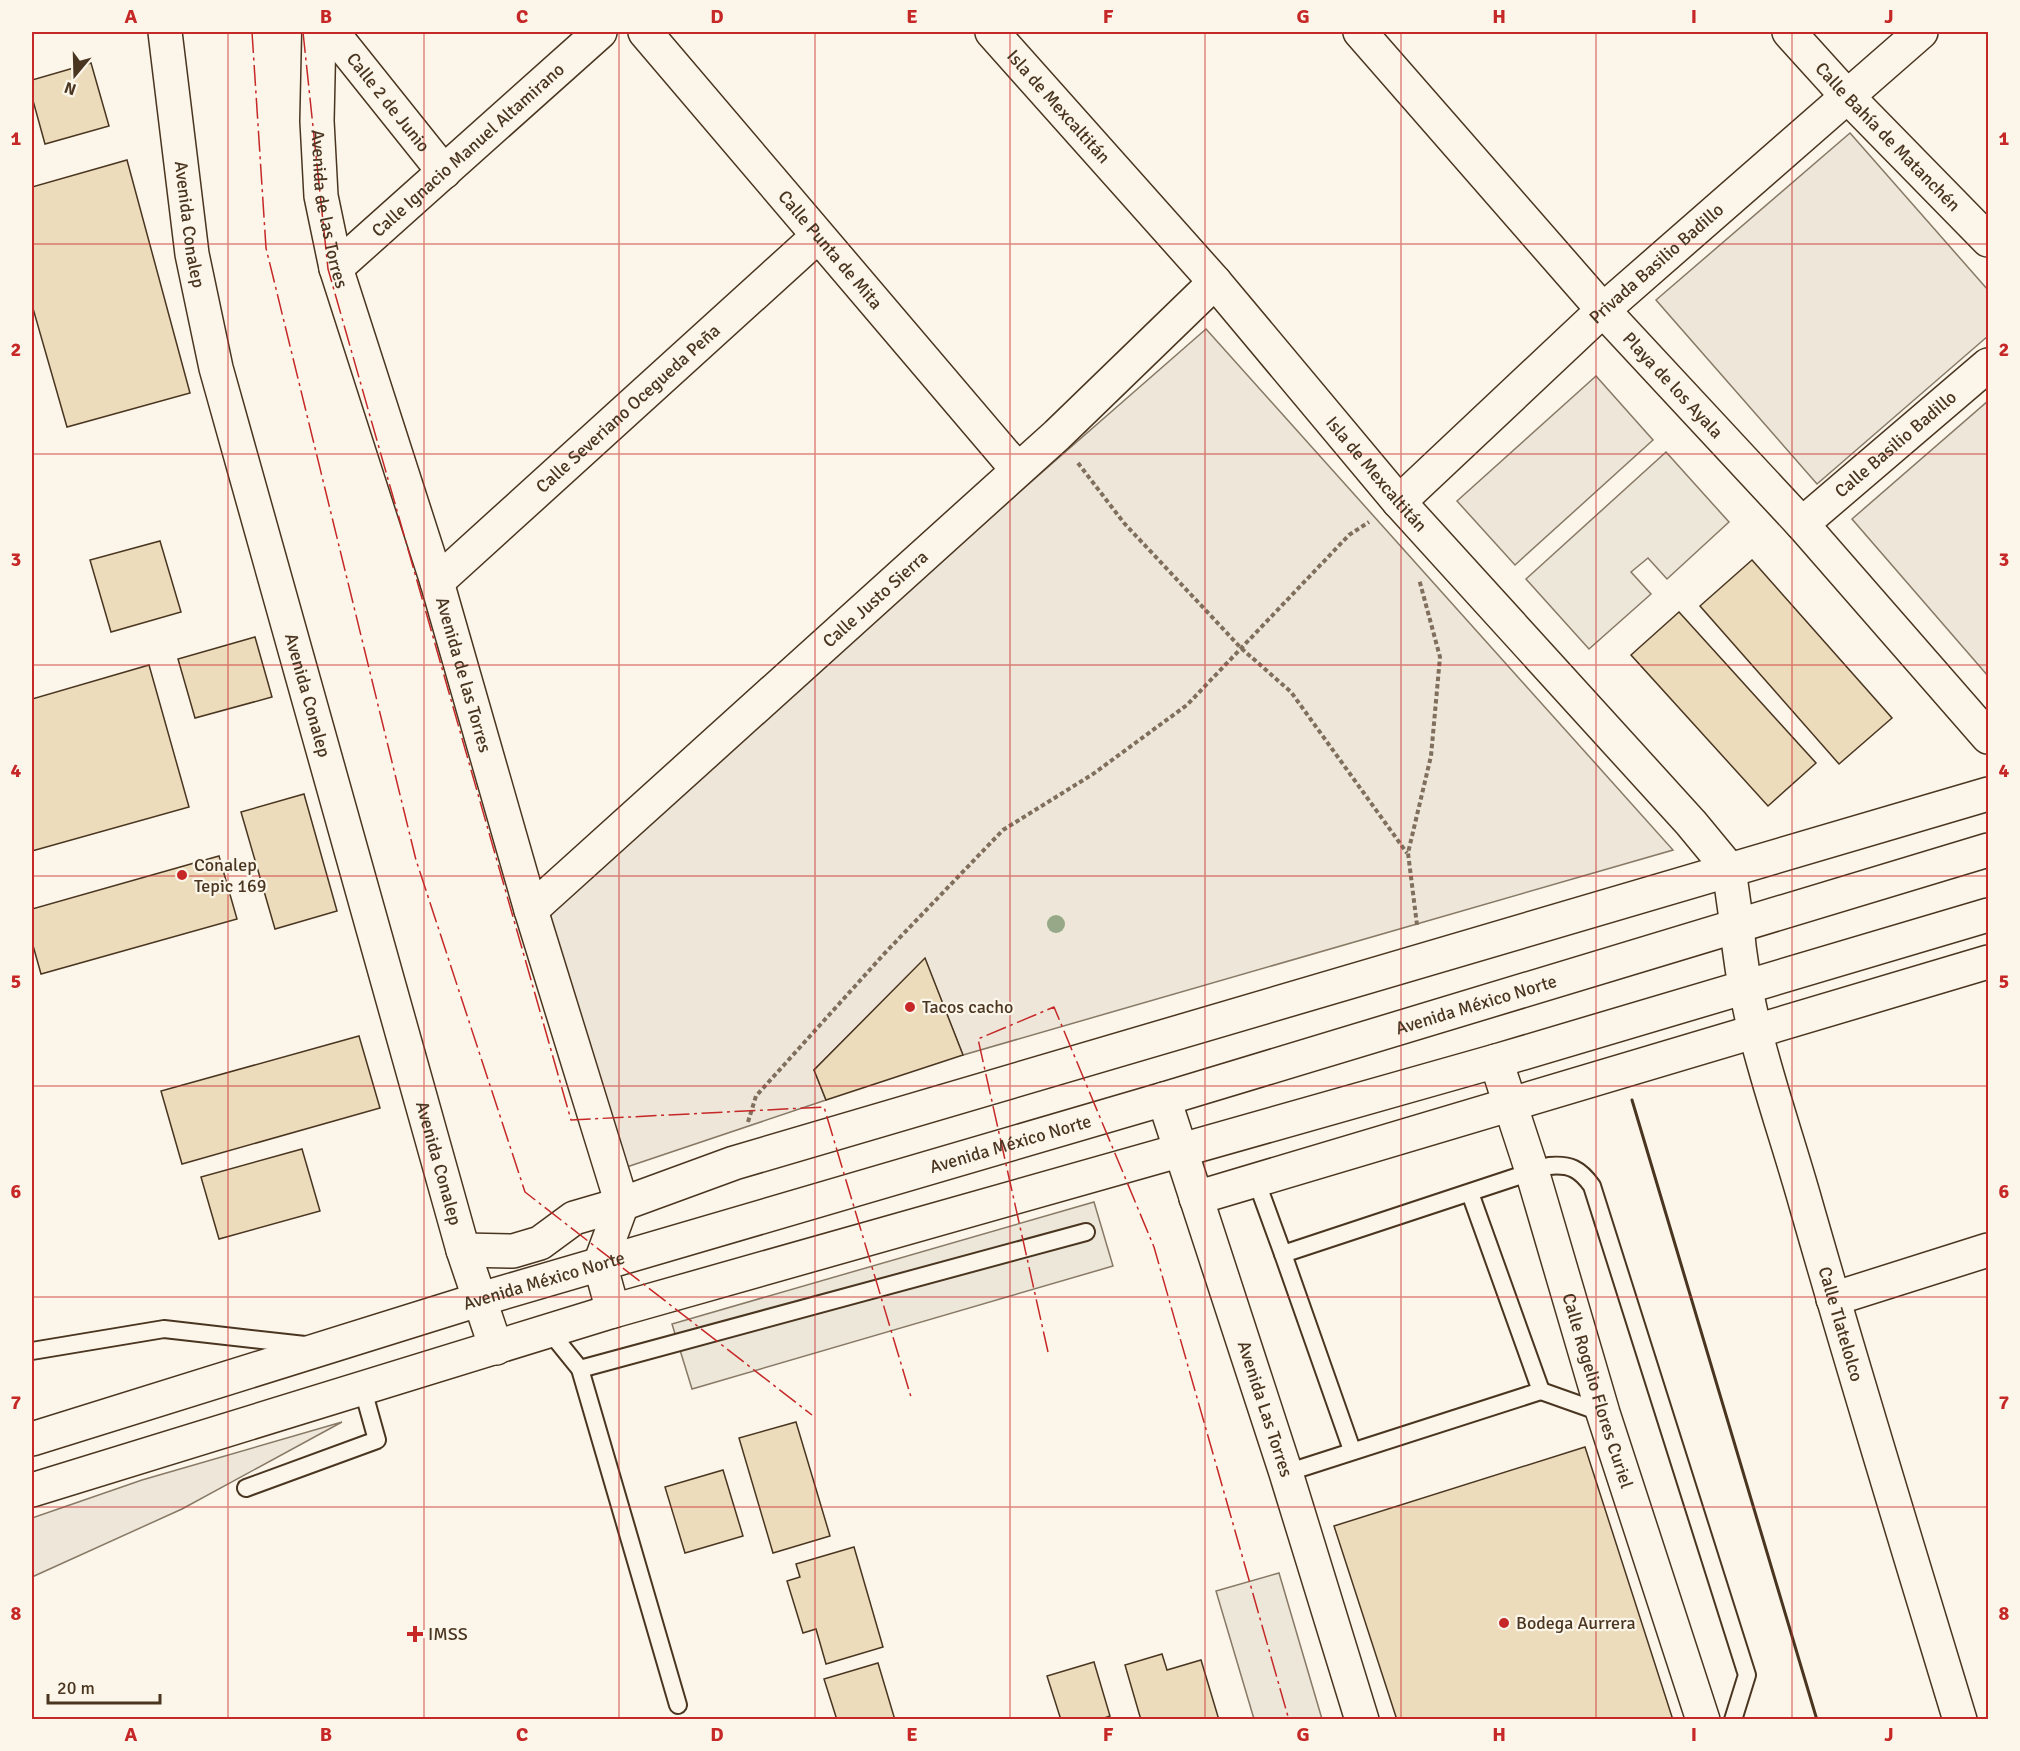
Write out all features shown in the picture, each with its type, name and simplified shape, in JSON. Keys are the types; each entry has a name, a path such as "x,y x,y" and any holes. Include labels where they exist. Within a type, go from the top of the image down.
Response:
{"street":[{"name":"Avenida Conalep","path":"165,32 192,254 216,368 463,1250 496,1348"},
{"name":"Avenida de las Torres","path":"319,32 317,121 321,196 336,268 437,582 531,910 622,1204"},
{"name":"Calle 2 de Junio","path":"332,32 444,172"},
{"name":"Calle Ignacio Manuel Altamirano","path":"336,268 600,32"},
{"name":"Calle Punta de Mita","path":"645,32 1017,469"},
{"name":"Isla de Mexcaltitán","path":"992,32 1215,282 1399,502 1684,814 1729,870"},
{"name":"Playa de los Ayala","path":"1360,32 1603,310 1802,524 1989,737"},
{"name":"Calle Bahía de Matanchén","path":"1789,32 1846,95 1989,240"},
{"name":"Privada Basilio Badillo","path":"1399,502 1603,310 1846,95 1921,32"},
{"name":"Calle Severiano Ocegueda Peña","path":"437,582 819,236"},
{"name":"Calle Justo Sierra","path":"531,910 1057,435 1215,282"},
{"name":"Calle Basilio Badillo","path":"1802,524 1989,365"},
{"name":"Avenida México Norte","path":"463,1250 513,1251 540,1243 574,1218 622,1204 734,1163 1421,959 1989,794"},
{"name":"Avenida México Norte","path":"32,1439 481,1299 1164,1099 1989,850"},
{"path":"1729,870 1737,926"},
{"path":"32,1490 363,1390 612,1311 1496,1061 1989,915"},
{"name":"Calle Tlatelolco","path":"1737,926 1739,955 1757,1032 1833,1299 1960,1719"},
{"path":"1196,1198 1512,1106 1989,962"},
{"name":"Calle Rogelio Flores Curiel","path":"1496,1061 1532,1171 1603,1413 1702,1719"},
{"name":"Avenida Las Torres","path":"1164,1099 1286,1473 1362,1719"},
{"path":"612,1311 600,1264 622,1204"},
{"path":"1833,1299 1989,1250"}],"lane":[{"path":"1283,1254 1532,1171 1563,1164 1582,1171 1593,1186 1747,1675 1733,1719"},
{"path":"1256,1180 1352,1450"},
{"path":"1470,1193 1541,1390"},
{"path":"580,1369 1086,1232"},
{"path":"32,1351 165,1329 324,1347"},
{"path":"550,1332 580,1369 678,1705"},
{"path":"246,1488 377,1440 363,1390"},
{"path":"1286,1473 1541,1390 1603,1413"}],"path":[{"path":"1057,435 1124,523 1240,648 1292,692 1408,853"},
{"path":"734,1163 756,1096 884,954 1003,830 1093,774 1187,705 1350,535 1399,502"},
{"path":"1416,568 1440,657 1431,756 1408,853 1421,959"}],"shaded area":[{"path":"1850,133 1988,290 1988,336 1817,484 1656,300"},
{"path":"1206,329 1673,850 963,1055 925,959 814,1070 826,1100 597,1177 525,924"},
{"path":"1596,376 1653,440 1515,565 1457,501"},
{"path":"1988,401 1988,676 1852,519"},
{"path":"1666,452 1729,522 1667,579 1648,558 1631,572 1651,594 1589,649 1526,579"},
{"path":"1094,1202 1113,1266 692,1389 672,1324"},
{"path":"342,1422 182,1509 32,1577 32,1518 142,1480"},
{"path":"1279,1573 1322,1719 1254,1719 1216,1591"}],"building":[{"path":"91,63 109,126 45,144 32,97 32,80"},
{"path":"127,160 190,393 67,427 32,305 32,187"},
{"path":"160,541 181,612 111,632 90,560"},
{"path":"1752,560 1892,718 1839,764 1700,606"},
{"path":"1679,612 1816,763 1768,806 1631,655"},
{"path":"255,637 272,697 195,718 178,659"},
{"path":"149,665 189,807 32,851 32,699"},
{"path":"304,794 337,911 275,929 241,812"},
{"path":"219,856 237,919 41,974 32,942 32,909"},
{"name":"Tacos cacho","path":"925,958 963,1055 826,1100 814,1070"},
{"path":"359,1036 380,1108 182,1164 161,1091"},
{"path":"302,1149 320,1211 219,1239 201,1177"},
{"path":"796,1422 830,1536 773,1553 739,1438"},
{"name":"Bodega Aurrera","path":"1585,1447 1673,1720 1397,1720 1334,1526"},
{"path":"723,1470 743,1536 685,1553 665,1487"},
{"path":"854,1547 883,1647 826,1664 816,1629 803,1633 787,1581 800,1577 796,1564"},
{"path":"1162,1654 1167,1670 1201,1660 1219,1720 1141,1720 1125,1665"},
{"path":"1094,1662 1110,1716 1099,1720 1061,1720 1047,1676"},
{"path":"878,1663 895,1720 837,1720 824,1679"}],"wall":[{"path":"1632,1100 1817,1720"}],"power":[{"path":"252,32 266,248 416,860 525,1192 812,1415"},
{"path":"303,32 328,269 571,1120 824,1107 911,1397"},
{"path":"1048,1352 978,1039 1054,1007 1154,1247 1289,1720"}],"place":[{"name":"Conalep Tepic 169","path":"182,875"},
{"name":"Tacos cacho","path":"910,1007"},
{"name":"Bodega Aurrera","path":"1504,1623"},
{"name":"IMSS","path":"415,1634"}]}
